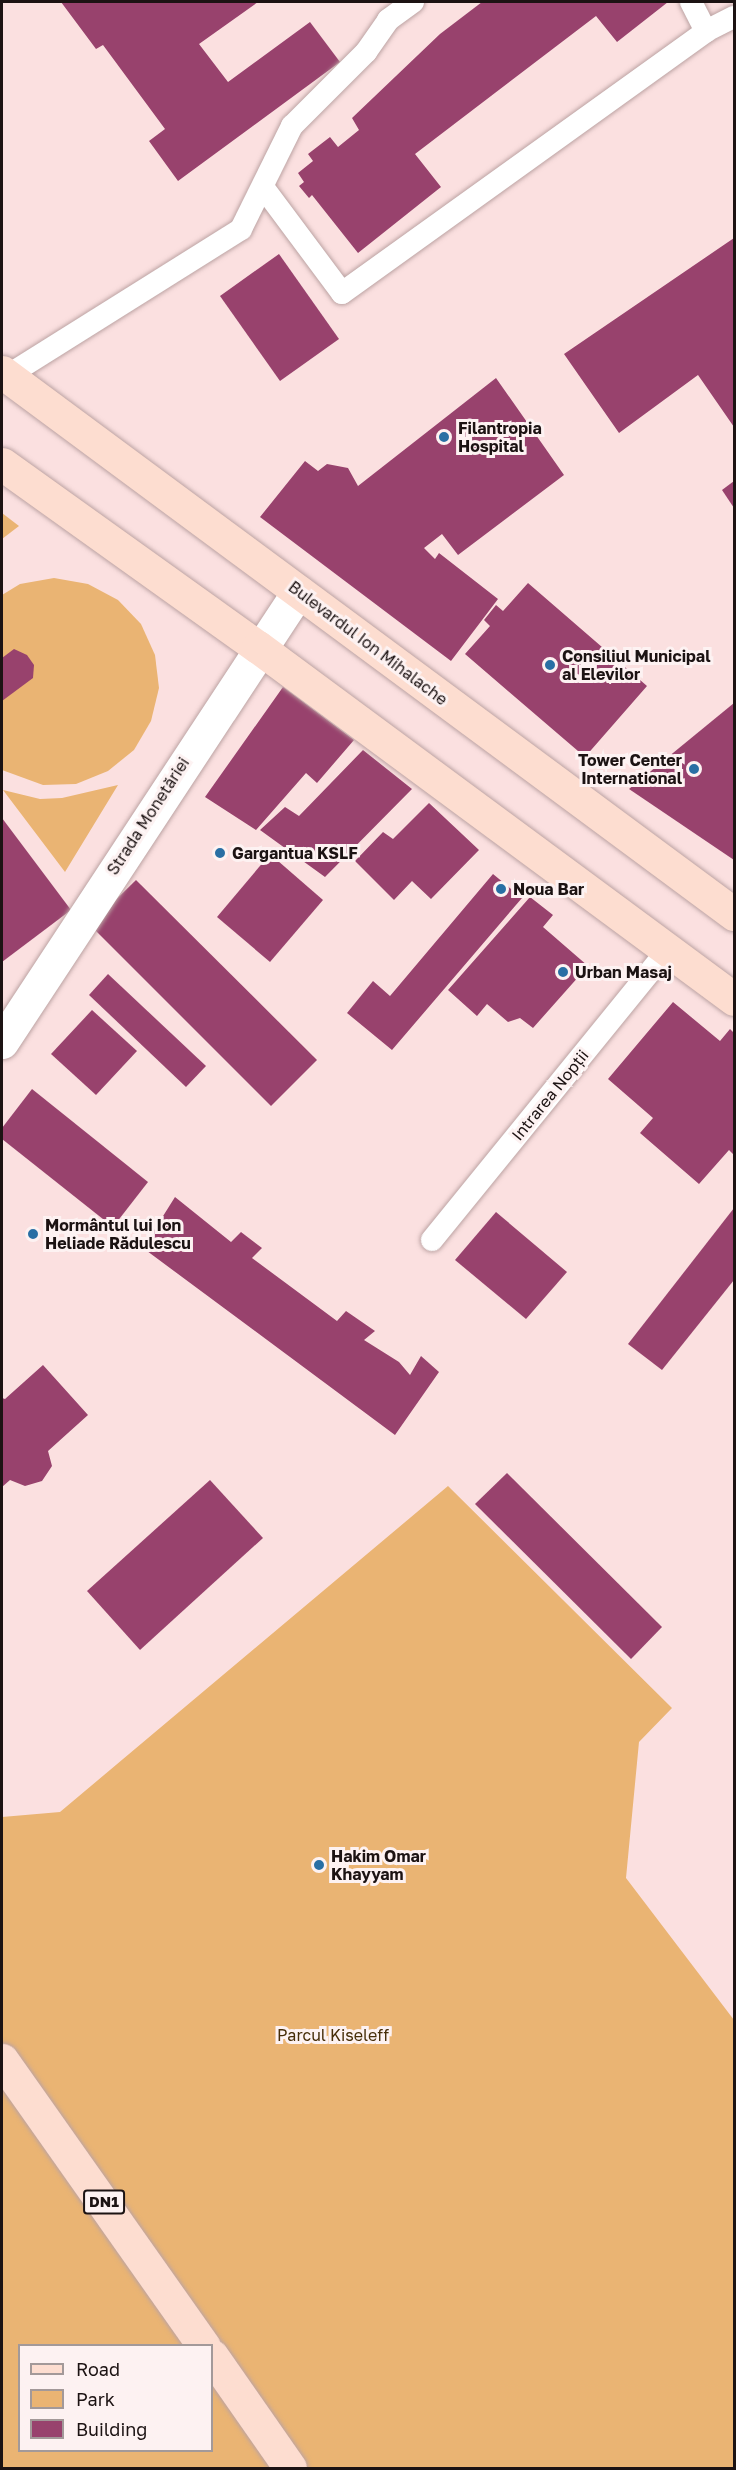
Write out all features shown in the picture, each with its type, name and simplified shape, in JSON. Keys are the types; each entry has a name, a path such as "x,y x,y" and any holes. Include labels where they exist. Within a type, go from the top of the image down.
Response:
{"main road":[{"name":"Bulevardul Ion Mihalache","path":"4,374 735,915"},
{"path":"2,464 258,647 735,999"},
{"name":"DN1","path":"2,2060 203,2344"},
{"path":"213,2357 290,2469"}],"street":[{"name":"Strada Monetăriei","path":"2,1042 258,647 298,592"}],"lane":[{"path":"4,374 241,230 292,126 366,52 388,20 413,2"},
{"path":"691,2 706,31"},
{"path":"263,188 342,292 706,31 735,17"},
{"name":"Intrarea Nopții","path":"432,1240 667,951"}],"green space":[{"path":"2,513 19,526 2,539"},
{"path":"54,578 88,584 118,600 141,624 155,655 159,688 151,721 134,750 108,771 76,784 43,785 2,770 2,595 20,584"},
{"path":"118,785 65,872 3,790 40,799 62,798"},
{"name":"Parcul Kiseleff","path":"448,1486 672,1708 639,1742 626,1878 734,2020 734,2468 2,2468 2,1817 60,1812"}],"building":[{"path":"61,2 258,2 199,44 228,82 310,22 340,62 178,181 149,141 165,129 103,45 96,49"},
{"path":"482,2 668,2 617,42 596,16 415,154 441,187 358,253 312,195 309,198 299,186 304,182 298,173 313,161 308,154 330,137 338,147 359,130 352,118 440,34"},
{"path":"734,238 734,427 698,375 619,433 564,354"},
{"path":"279,254 339,339 280,381 220,296"},
{"path":"496,378 564,475 458,555 442,534 424,548 435,559 439,553 498,599 451,661 260,517 305,461 318,471 327,464 348,468 358,486"},
{"path":"734,481 734,508 722,490"},
{"name":"Consiliul Municipal al Elevilor","path":"528,583 647,686 585,757 465,654 490,626 484,620 496,605 503,611"},
{"path":"14,649 27,655 34,665 33,678 2,701 2,658"},
{"path":"283,687 354,740 317,783 306,773 256,830 205,797"},
{"name":"Tower Center International","path":"734,703 734,860 629,789"},
{"path":"363,750 412,789 325,877 260,830 285,807 299,816"},
{"path":"429,803 479,850 431,899 412,881 394,900 355,861 383,832 393,839"},
{"path":"2,818 71,910 2,962"},
{"path":"270,854 323,900 270,962 217,917"},
{"path":"493,874 522,898 392,1050 347,1013 373,981 390,996"},
{"path":"136,880 317,1060 271,1106 90,925"},
{"path":"530,897 553,915 543,927 588,966 533,1028 520,1018 508,1022 487,1004 477,1016 448,990"},
{"path":"108,974 206,1066 186,1087 89,995"},
{"path":"673,1002 720,1041 730,1029 734,1033 734,1155 729,1150 699,1184 640,1133 653,1118 608,1079"},
{"path":"92,1010 137,1051 96,1095 51,1054"},
{"path":"32,1089 148,1182 113,1227 2,1139 2,1128"},
{"path":"175,1197 231,1242 241,1232 262,1248 252,1258 337,1321 346,1311 375,1331 364,1340 399,1362 410,1375 421,1356 439,1372 395,1435 143,1248"},
{"path":"734,1208 734,1280 662,1370 628,1344"},
{"path":"496,1212 567,1272 526,1319 455,1260"},
{"path":"43,1365 88,1415 48,1451 52,1466 42,1481 25,1486 10,1480 2,1487 2,1398 5,1399"},
{"path":"507,1473 662,1627 631,1659 475,1504"},
{"path":"210,1480 263,1538 140,1650 87,1591"}],"place":[{"name":"Filantropia Hospital","path":"444,437"},
{"name":"Consiliul Municipal al Elevilor","path":"550,665"},
{"name":"Tower Center International","path":"694,769"},
{"name":"Gargantua KSLF","path":"220,853"},
{"name":"Noua Bar","path":"501,889"},
{"name":"Urban Masaj","path":"563,972"},
{"name":"Mormântul lui Ion Heliade Rădulescu","path":"33,1234"},
{"name":"Hakim Omar Khayyam","path":"319,1865"}]}
